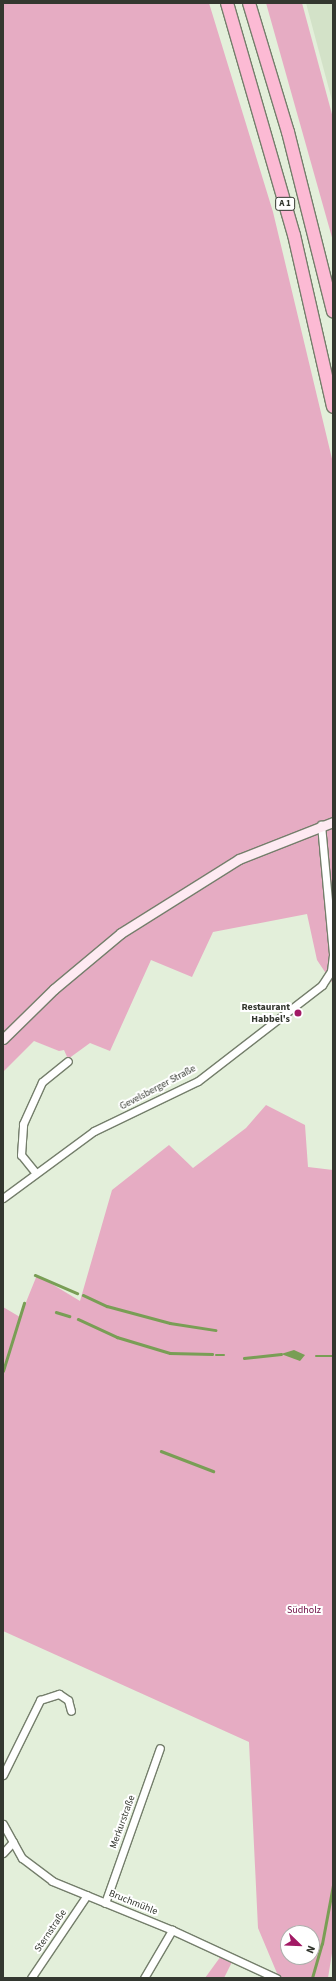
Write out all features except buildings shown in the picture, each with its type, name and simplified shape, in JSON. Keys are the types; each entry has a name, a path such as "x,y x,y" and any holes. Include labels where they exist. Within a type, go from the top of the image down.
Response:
{"highway":[{"name":"A 1","path":"227,3 294,234 333,408"},
{"name":"A 1","path":"249,3 288,132 333,312"}],"main road":[{"path":"3,1039 54,989 121,933 239,859 321,825 333,822"}],"street":[{"name":"Gevelsberger Straße","path":"3,1198 35,1172 94,1131 198,1081 328,978 333,954 321,825"},
{"path":"35,1172 21,1155 23,1124 42,1082 68,1061"},
{"path":"3,1775 40,1700 59,1694 68,1700 71,1711"},
{"name":"Merkurstraße","path":"105,1902 160,1748"},
{"name":"Bruchmühle","path":"3,1824 13,1842 33,1869 87,1895 172,1930 276,1978"},
{"path":"3,1853 13,1842"},
{"name":"Sternstraße","path":"31,1978 87,1895"},
{"path":"144,1978 172,1930"}],"shaded area":[{"path":"306,3 333,3 333,104"},
{"path":"294,1350 305,1355 300,1361 281,1354"}],"green space":[{"path":"3,3 209,3 273,212 333,463 333,984 317,960 307,914 213,932 192,977 151,960 110,1051 90,1043 68,1059 64,1050 59,1051 34,1041 3,1072"},
{"path":"266,3 302,3 333,118 333,241"},
{"name":"Südholz","path":"266,1105 305,1125 308,1167 333,1170 333,1947 328,1978 279,1978 258,1928 249,1742 3,1631 3,1307 20,1317 37,1275 80,1301 112,1190 169,1145 193,1168 246,1128"},
{"path":"221,1956 232,1962 224,1978 205,1978"}],"waterway":[{"path":"35,1275 77,1293"},
{"path":"83,1295 107,1306 170,1323 215,1330"},
{"path":"3,1371 24,1303"},
{"path":"56,1312 69,1316"},
{"path":"78,1319 117,1337 170,1353 212,1354"},
{"path":"244,1358 281,1354"},
{"path":"216,1355 224,1355"},
{"path":"316,1356 333,1356"},
{"path":"161,1451 213,1471"},
{"path":"312,1978 322,1944 333,1885"}],"place":[{"name":"Restaurant Habbel's","path":"298,1013"}]}
